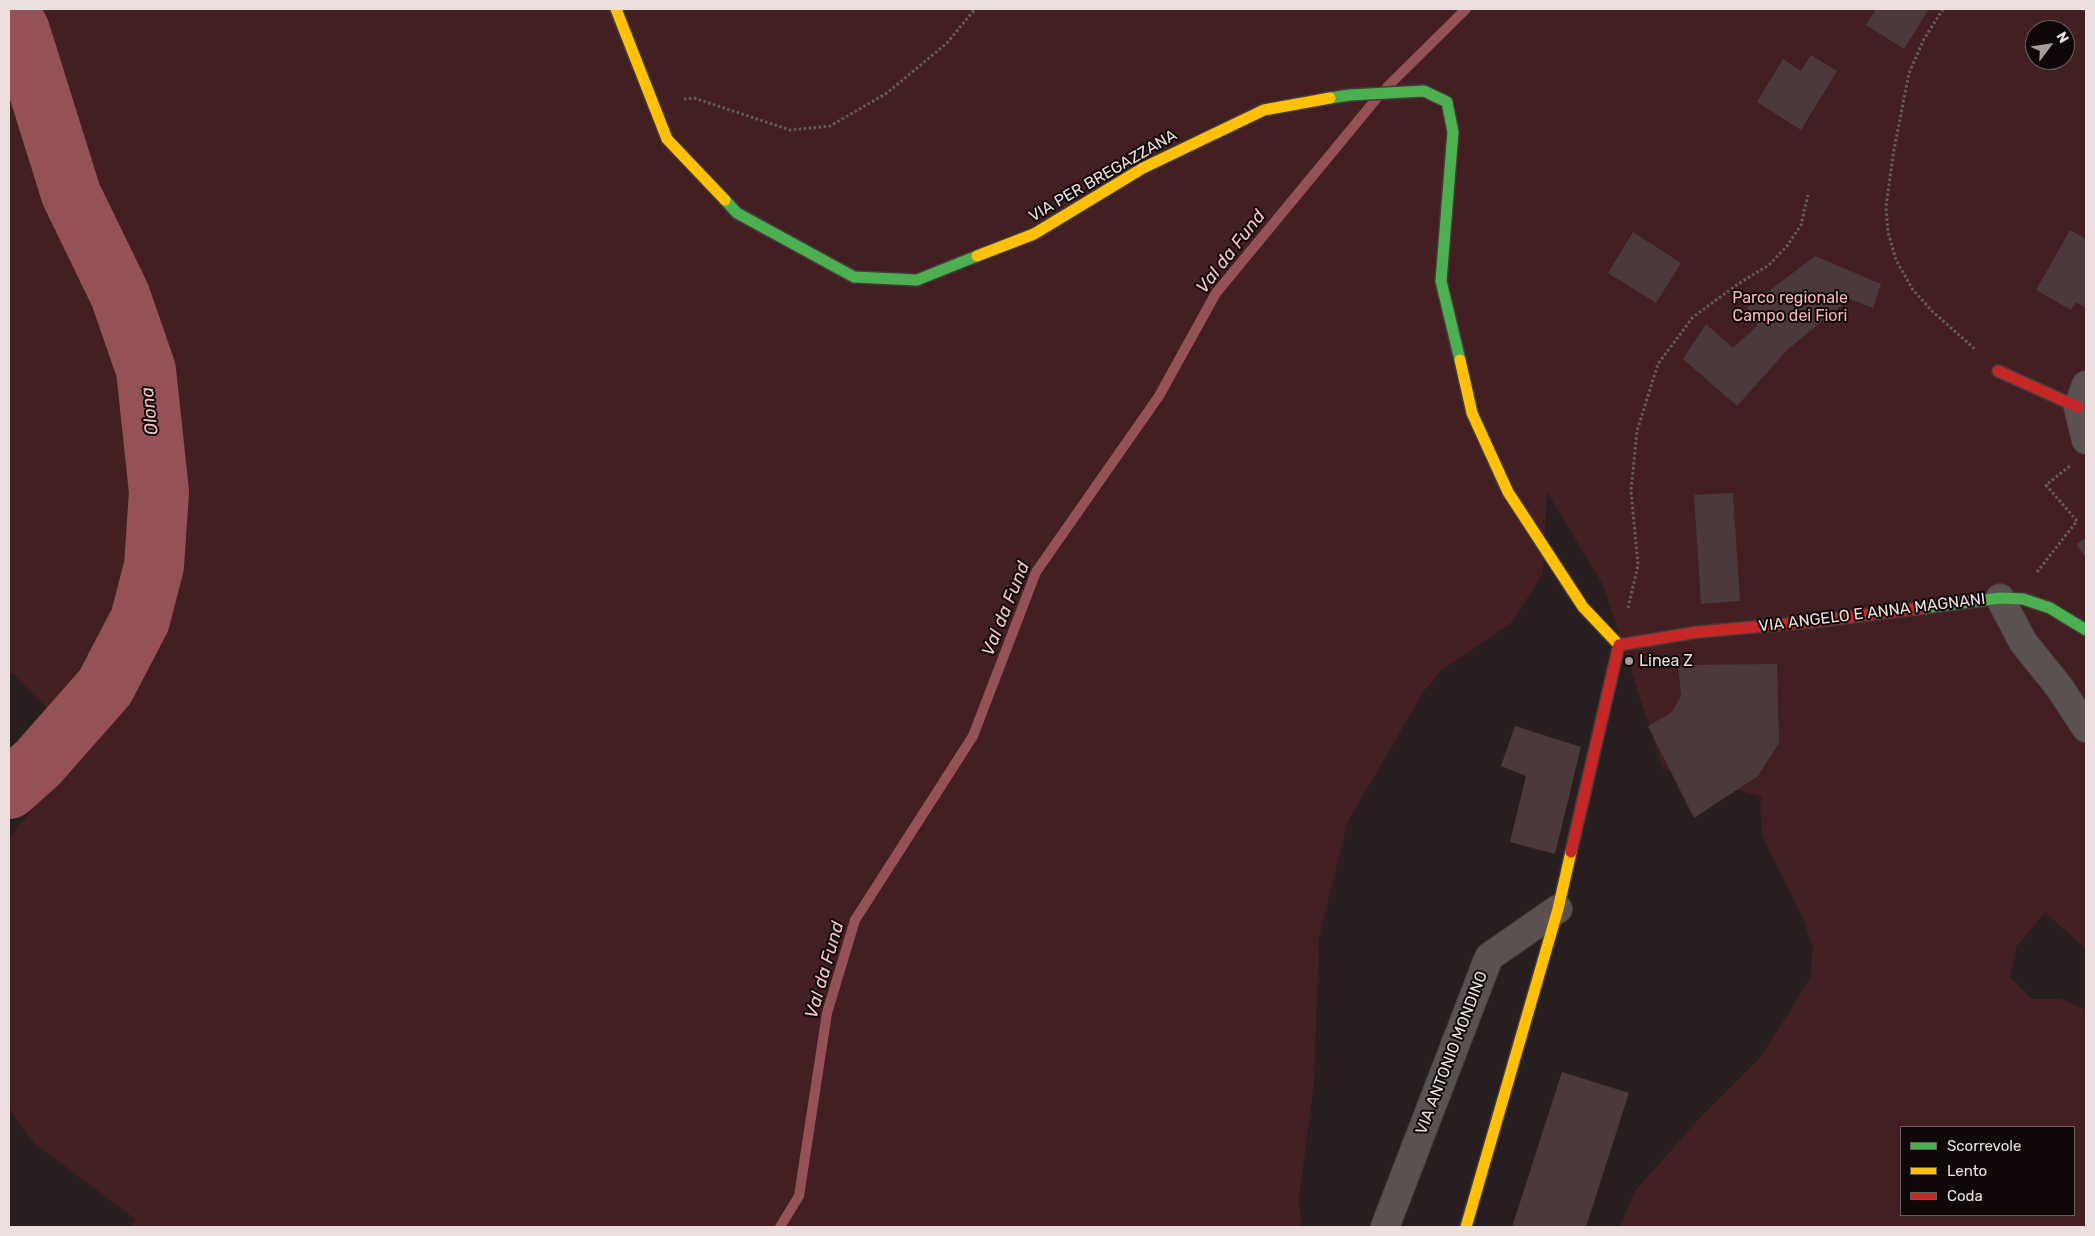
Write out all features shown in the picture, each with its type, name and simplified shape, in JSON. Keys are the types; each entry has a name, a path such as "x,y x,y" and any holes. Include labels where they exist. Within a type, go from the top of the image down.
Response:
{"street":[{"name":"VIA PER BREGAZZANA","path":"616,9 667,139 737,213 854,277 917,280 1034,234 1144,168 1264,110 1350,95 1424,91 1448,102 1453,132 1441,281 1472,413 1508,492 1583,607 1619,645"},
{"path":"1998,371 2082,396 2086,440"},
{"path":"2012,598 2050,608 2086,630"},
{"name":"VIA ANGELO E ANNA MAGNANI","path":"1619,645 1698,632 1810,622 2012,598 2022,642 2060,688 2086,728"},
{"path":"1466,1227 1558,908 1619,645"},
{"name":"VIA ANTONIO MONDINO","path":"1385,1227 1489,957 1558,908"}],"path":[{"path":"654,102 694,98 790,130 830,126 887,93 947,43 975,9"},
{"path":"1943,9 1924,40 1909,73 1892,154 1886,207 1888,232 1896,260 1913,290 1932,311 1998,371"},
{"path":"1619,645 1638,565 1631,491 1637,431 1658,364 1693,317 1738,284 1769,265 1787,246 1801,224 1808,195"},
{"path":"2012,598 2031,579 2076,521 2046,485 2073,464"}],"green space":[{"name":"Parco regionale Campo dei Fiori","path":"9,9 2086,9 2086,949 2045,912 2016,947 2010,977 2032,999 2062,999 2086,1010 2086,1227 1620,1227 1635,1191 1697,1121 1760,1058 1810,979 1813,948 1803,918 1762,835 1760,806 1762,797 1663,768 1603,585 1547,492 1543,573 1512,622 1442,670 1424,691 1348,821 1319,938 1314,1082 1299,1199 1302,1227 129,1227 135,1219 34,1143 9,1109 9,838 84,745 12,673 9,674"}],"building":[{"path":"1876,9 1929,9 1904,49 1866,25"},
{"path":"1811,55 1837,71 1801,130 1757,102 1783,59 1801,71"},
{"path":"2070,230 2086,239 2086,308 2076,302 2071,310 2036,290"},
{"path":"1633,232 1681,263 1656,303 1608,273"},
{"path":"1815,256 1881,284 1873,308 1850,299 1787,350 1737,406 1683,359 1706,324 1733,348 1758,325 1747,308"},
{"path":"1733,493 1740,601 1701,604 1694,495"},
{"path":"2086,538 2086,558 2076,544"},
{"path":"1777,664 1779,743 1758,776 1694,818 1648,726 1672,712 1681,696 1678,665"},
{"path":"1515,726 1581,747 1555,854 1510,842 1526,776 1501,766"},
{"path":"1562,1072 1629,1093 1586,1227 1512,1227"}],"waterway":[{"path":"20,31 26,9"},
{"name":"Val da Fund","path":"1387,87 1466,9"},
{"name":"Olona","path":"9,10 20,31 71,194 120,295 146,370 159,492 154,566 140,620 105,687 38,763 9,789"},
{"name":"Val da Fund","path":"780,1227 799,1196 827,1013 855,920 973,736 1036,572 1159,396 1216,293 1377,98"}],"traffic: fast":[{"path":"1330,98 1350,95 1424,91 1447,102 1453,132 1441,281 1460,360"},
{"path":"725,200 737,213 854,277 917,280 977,256"},
{"path":"1923,608 2000,598 2023,599 2050,608 2086,630"}],"traffic: slow":[{"path":"616,9 667,139 725,200"},
{"path":"977,256 1034,234 1143,168 1264,110 1330,98"},
{"path":"1460,360 1472,413 1508,492 1583,607 1619,645"},
{"path":"1466,1227 1558,909 1571,852"}],"traffic: jam":[{"path":"1998,371 2078,407"},
{"path":"1619,645 1698,632 1810,622 1923,608"},
{"path":"1571,852 1619,645"}],"place":[{"name":"Linea Z","path":"1629,661"}]}
